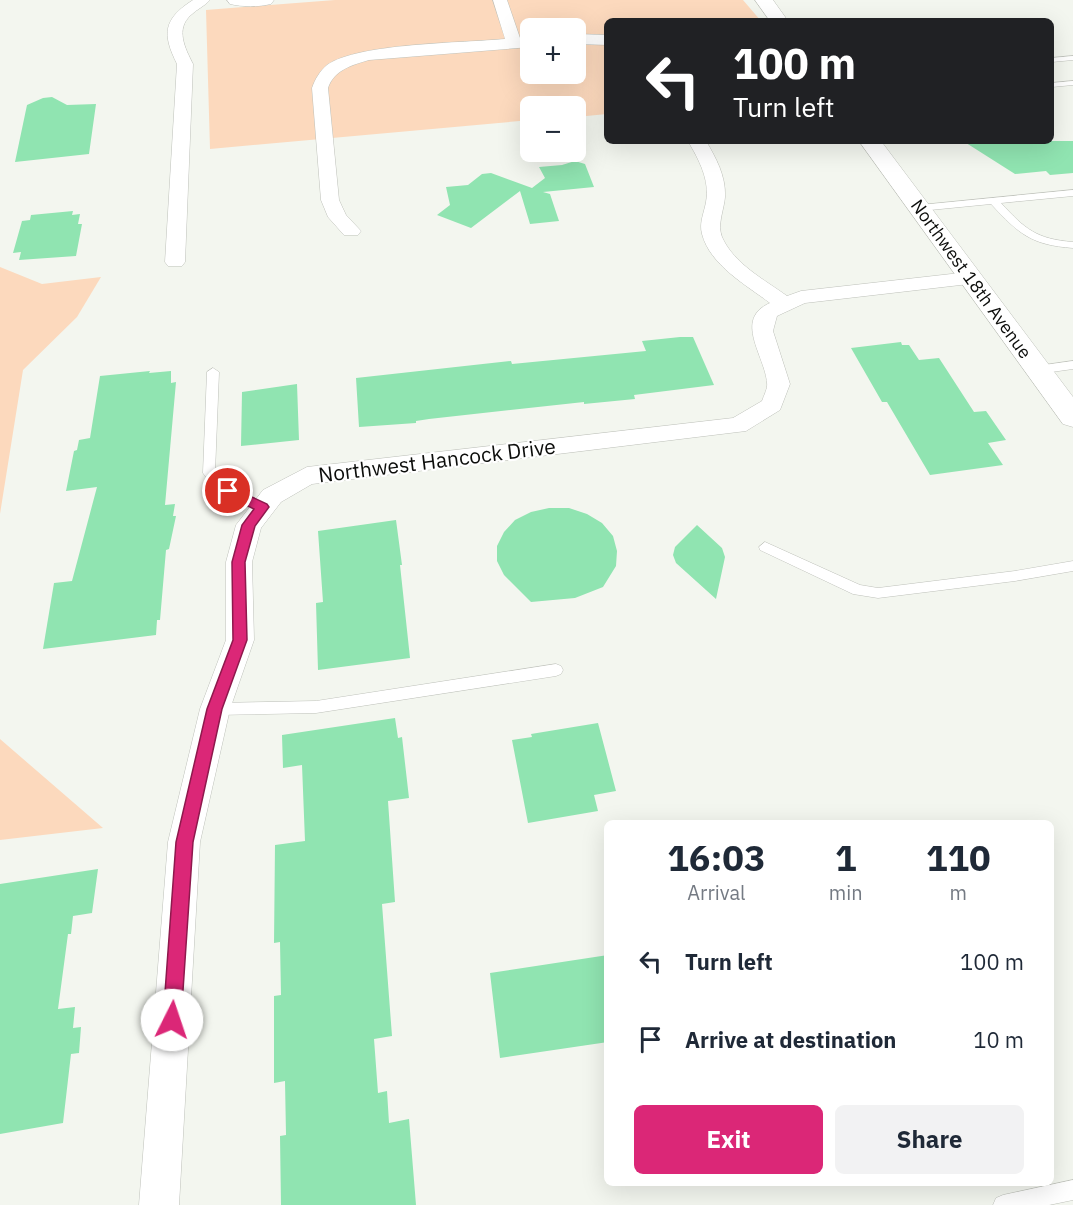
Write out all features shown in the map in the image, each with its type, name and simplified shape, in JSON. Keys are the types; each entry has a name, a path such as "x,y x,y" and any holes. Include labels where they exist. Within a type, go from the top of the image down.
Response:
{"street":[{"path":"175,262 185,64 174,44 173,31 179,18 203,0"},
{"path":"236,0 265,0"},
{"path":"500,0 514,44"},
{"path":"764,0 777,18"},
{"path":"586,39 604,39"},
{"path":"351,231 337,217 330,200 320,88 324,76 347,62 368,55 520,43"},
{"path":"698,144 715,179 716,197 710,226 713,237 723,254 783,303 801,297 969,278"},
{"name":"Northwest 18th Avenue","path":"872,144 1073,417"},
{"name":"Northwest Hancock Drive","path":"159,1205 184,842 215,709 240,640 239,562 249,525 272,496 307,476 738,425 772,405 779,384 762,331 767,312 783,303"}],"lane":[{"path":"1054,60 1073,58"},
{"path":"1054,85 1073,83"},
{"path":"920,208 1073,194"},
{"path":"994,201 1025,235 1046,244 1073,244"},
{"path":"1038,370 1073,365"},
{"path":"213,372 209,473 228,491 262,507"},
{"path":"765,547 858,590 878,593 993,579 1073,566"},
{"path":"215,709 316,707 556,670"},
{"path":"1003,1205 1073,1190"}],"shaded area":[{"path":"335,0 743,0 758,18 604,18 604,114 586,116 586,96 520,96 520,121 210,149 206,10"},
{"path":"0,267 42,284 101,277 77,317 23,370 0,514"},
{"path":"0,739 103,828 0,840"}],"building":[{"path":"52,97 67,105 96,104 89,154 15,162 27,105"},
{"path":"1054,141 1073,141 1073,173 1050,175 1046,171 1015,174 968,144 1054,144"},
{"path":"572,162 585,164 594,187 543,192 550,194 559,221 530,224 520,191 471,228 437,215 450,205 446,187 468,185 482,174 491,173 532,188 545,178 539,167"},
{"path":"73,211 72,215 80,214 78,224 82,224 76,256 19,260 21,252 13,253 22,221 30,220 31,215"},
{"path":"693,337 714,385 634,395 635,399 584,404 584,402 429,419 416,421 416,423 359,427 356,378 511,361 512,364 646,351 642,341"},
{"path":"901,342 902,345 909,345 919,360 939,358 974,412 986,411 1006,440 988,443 1003,465 930,475 887,402 882,402 851,348"},
{"path":"150,371 149,373 171,371 171,383 176,382 165,505 175,504 173,516 176,516 169,549 166,550 160,620 157,620 156,635 43,649 54,583 72,581 97,487 66,491 74,451 77,450 79,440 90,438 100,376"},
{"path":"297,384 299,440 241,446 242,392"},
{"path":"549,508 569,508 587,514 602,523 613,536 617,551 616,566 603,587 575,598 531,602 504,575 497,561 497,546 504,532 515,520 531,512"},
{"path":"396,520 410,658 318,670 316,603 323,602 318,531"},
{"path":"697,525 722,548 725,557 716,599 676,563 673,555 675,547"},
{"path":"395,718 398,738 402,737 409,798 388,801 395,902 382,904 392,1036 374,1039 378,1093 387,1091 389,1123 409,1119 416,1205 281,1205 280,1136 286,1135 285,1081 274,1083 274,996 281,995 280,942 274,943 275,845 305,841 302,765 283,768 282,735"},
{"path":"598,723 616,791 594,795 598,811 528,823 512,740 532,737 531,734"},
{"path":"98,869 92,913 73,916 71,934 68,934 58,1009 75,1007 73,1028 81,1027 79,1053 71,1054 63,1123 0,1134 0,884"},
{"path":"604,956 604,1043 500,1058 490,973"}],"route":[{"path":"172,1020 184,842 215,709 240,640 239,562 249,525 262,507 228,491"}]}
